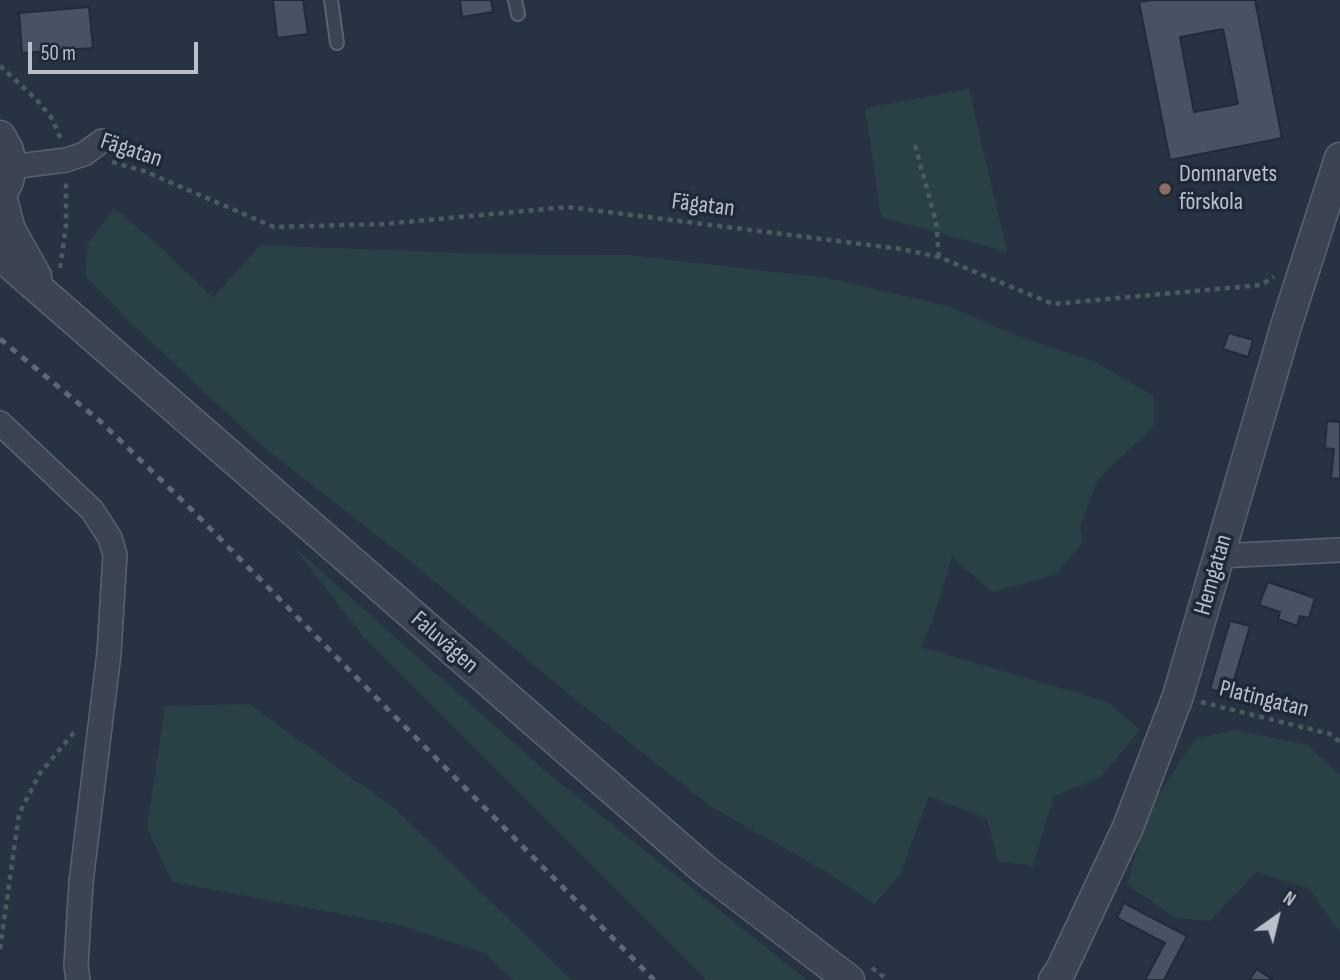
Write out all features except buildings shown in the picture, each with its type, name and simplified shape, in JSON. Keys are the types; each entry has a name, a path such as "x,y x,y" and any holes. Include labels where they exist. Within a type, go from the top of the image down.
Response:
{"street":[{"path":"0,136 8,150 10,167 8,181 0,197"},
{"path":"10,167 66,160 93,147"},
{"name":"Hemgatan","path":"1054,980 1128,827 1178,696 1286,326 1338,165"},
{"name":"Faluvägen","path":"0,197 10,230 48,295"},
{"name":"Faluvägen","path":"0,255 705,870 849,980"},
{"path":"0,423 92,510 110,538 114,555 109,653 81,882 76,965 78,980"},
{"path":"1220,556 1340,550"}],"lane":[{"path":"331,0 337,43"},
{"path":"516,0 518,14"}],"path":[{"path":"915,145 936,222 939,257"},
{"name":"Fägatan","path":"93,147 274,227 384,224 568,207 873,245 939,257 1053,304 1261,285 1310,252"},
{"path":"0,950 19,814 40,773 102,696"},
{"name":"Platingatan","path":"1178,696 1330,734 1340,742"}],"green space":[{"path":"969,89 1007,252 881,217 865,108"},
{"path":"114,208 158,245 213,298 260,245 486,254 628,255 828,278 948,306 1023,338 1093,361 1154,396 1154,426 1098,479 1080,526 1083,542 1055,575 992,592 952,557 933,620 921,647 1108,702 1140,730 1100,778 1054,796 1033,866 998,861 987,819 929,796 900,875 874,904 825,871 710,806 570,695 415,565 261,445 86,277 87,245"},
{"path":"293,546 544,770 807,980 706,980 366,640"},
{"path":"249,704 394,808 572,980 513,980 486,954 404,926 172,882 147,828 165,706"},
{"path":"1235,730 1307,745 1340,775 1340,932 1308,888 1256,872 1210,921 1175,918 1127,884 1149,809 1196,738"}],"railway":[{"path":"0,339 100,421 188,506 654,980"}],"place":[{"name":"Domnarvets förskola","path":"1165,189"}]}
